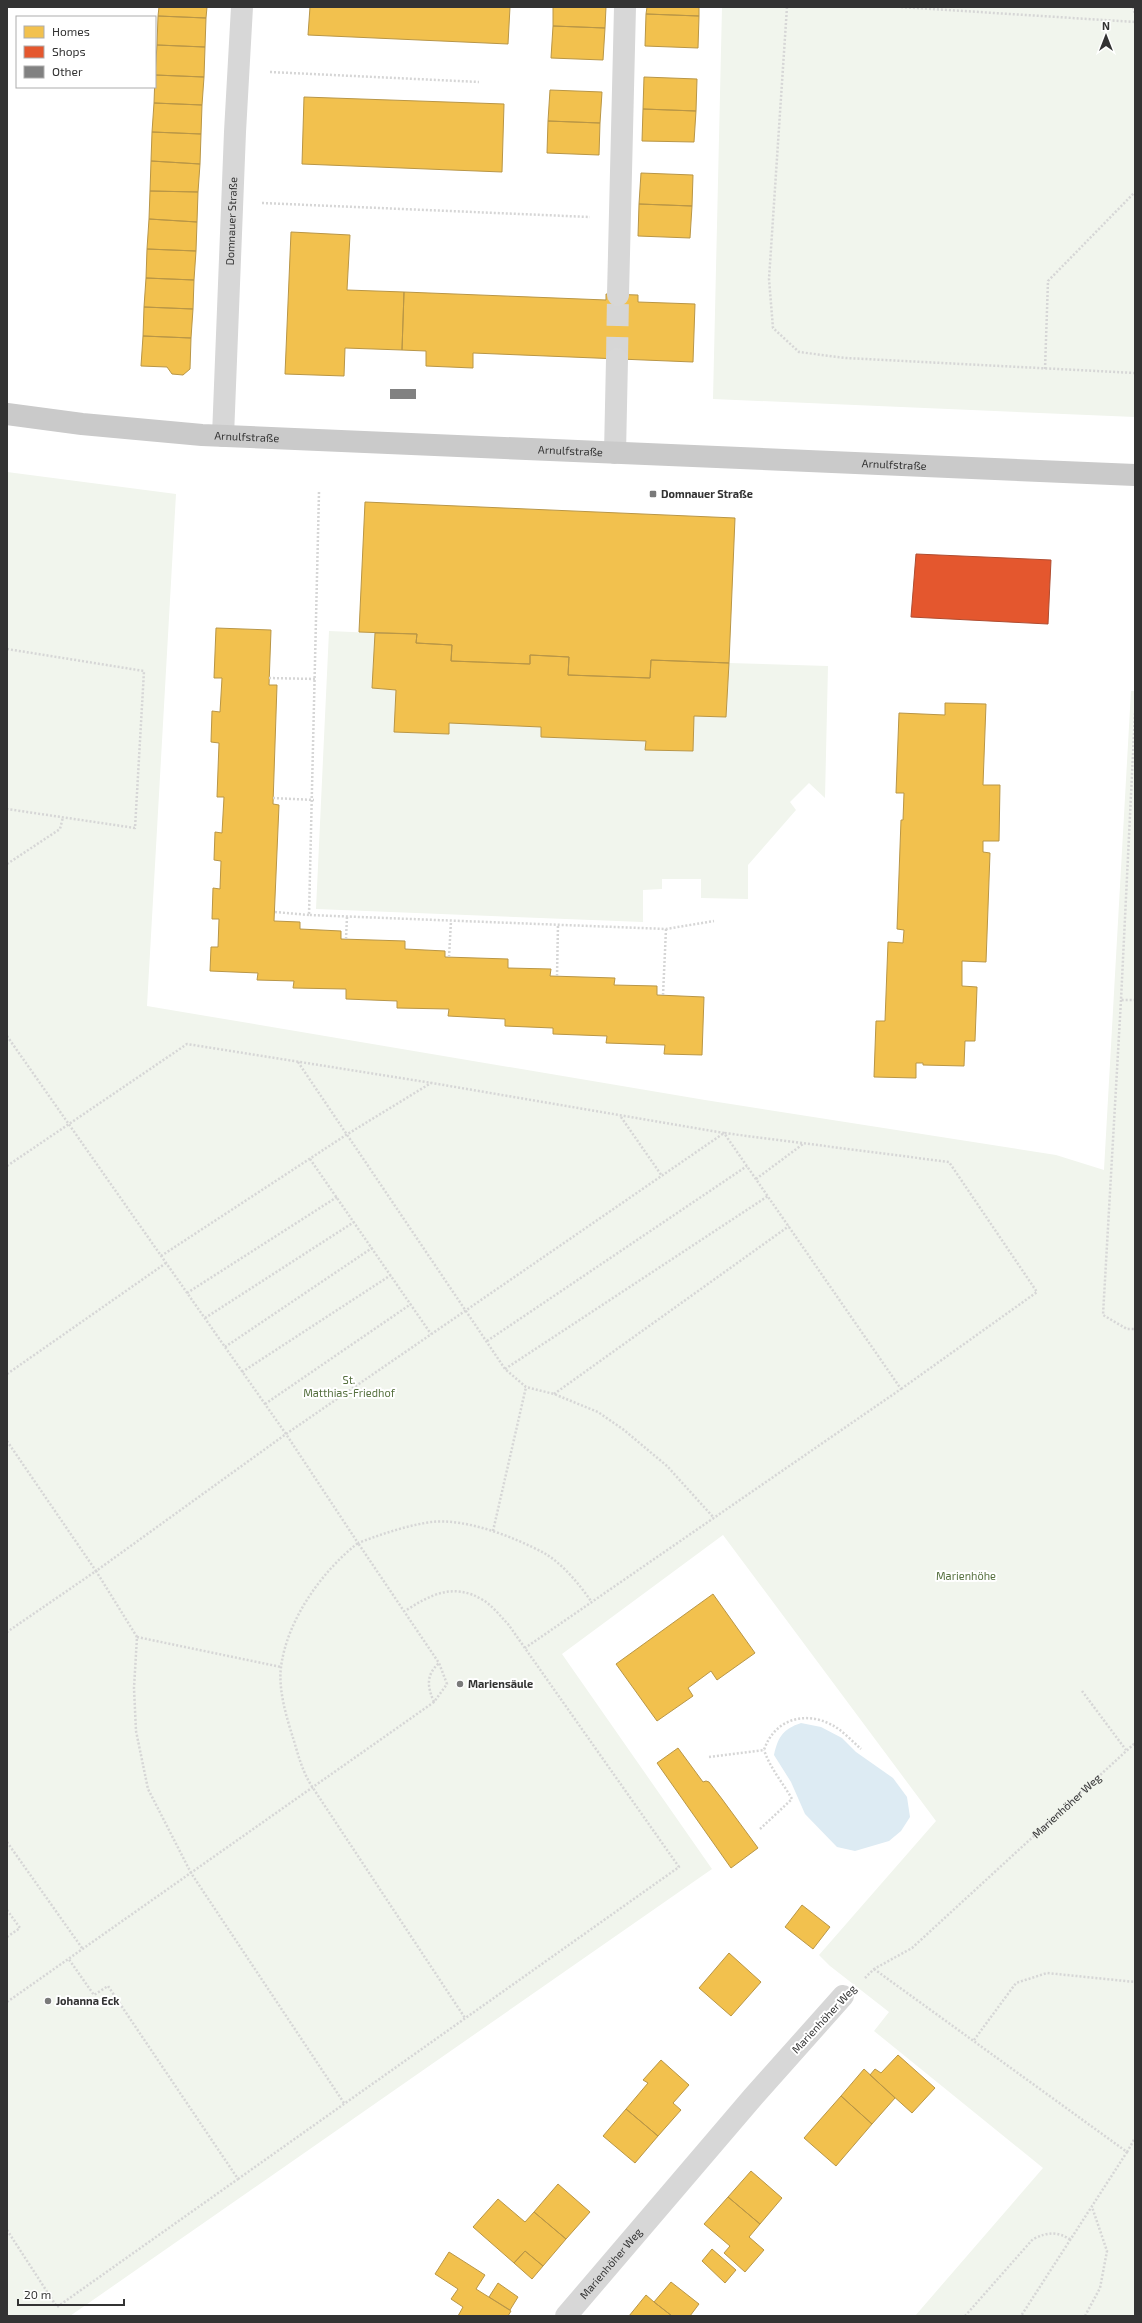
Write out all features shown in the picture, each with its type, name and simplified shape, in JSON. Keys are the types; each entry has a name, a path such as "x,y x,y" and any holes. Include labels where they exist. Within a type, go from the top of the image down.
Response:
{"main road":[{"name":"Arnulfstraße","path":"7,414 82,424 223,436 1135,475"}],"street":[{"name":"Domnauer Straße","path":"223,436 235,132 242,7"},
{"path":"618,295 625,7"},
{"path":"615,453 617,359"},
{"name":"Marienhöher Weg","path":"566,2316 675,2187 843,1996"}],"path":[{"path":"787,7 769,279 773,328 799,352 846,358 1135,373"},
{"path":"901,7 951,8 1135,22"},
{"path":"1133,7 1135,15"},
{"path":"270,72 479,82"},
{"path":"1045,369 1048,281 1135,192"},
{"path":"262,203 620,219"},
{"path":"309,915 314,800 320,492"},
{"path":"7,649 144,671 135,828 7,809"},
{"path":"269,678 316,679"},
{"path":"1135,713 1121,1000 1103,1315 1127,1329 1135,1330"},
{"path":"273,798 314,800"},
{"path":"7,864 60,829 63,817"},
{"path":"275,912 309,915 666,930 714,921"},
{"path":"346,939 347,916"},
{"path":"450,957 451,921"},
{"path":"557,976 558,925"},
{"path":"663,995 666,930"},
{"path":"1121,1000 1135,1000"},
{"path":"7,1036 286,1434 439,1663 447,1684 434,1702 7,2002"},
{"path":"7,1166 187,1044 432,1083 724,1134 949,1162 1037,1292 900,1389 525,1648"},
{"path":"298,1062 505,1369 526,1387 554,1394 598,1412 624,1430 668,1466 714,1518"},
{"path":"162,1256 346,1135 432,1083"},
{"path":"621,1116 662,1176"},
{"path":"724,1134 789,1226 900,1389"},
{"path":"7,1632 96,1571 286,1434 724,1134"},
{"path":"756,1179 804,1143"},
{"path":"310,1159 431,1334"},
{"path":"487,1341 747,1166"},
{"path":"505,1369 768,1196"},
{"path":"187,1293 337,1197"},
{"path":"205,1318 354,1222"},
{"path":"554,1394 789,1226"},
{"path":"225,1347 372,1248"},
{"path":"7,1374 166,1263"},
{"path":"242,1372 391,1275"},
{"path":"265,1404 411,1304"},
{"path":"493,1531 526,1387"},
{"path":"7,1441 96,1571 137,1637 134,1688 136,1731 148,1790 191,1873 344,2103"},
{"path":"465,2018 305,1775 286,1718 281,1667 288,1641 303,1609 324,1575 341,1557 358,1543 392,1530 433,1522 480,1526 545,1554 576,1580 591,1601"},
{"path":"7,2230 57,2307 679,1867 508,1624 483,1600 456,1591 431,1595 405,1611"},
{"path":"137,1637 281,1667"},
{"path":"434,1702 429,1691 428,1681 431,1671 439,1663"},
{"path":"1082,1691 1126,1750"},
{"path":"760,1829 792,1800 780,1777 769,1765 764,1750 768,1737 781,1724 796,1720 815,1719 832,1725 861,1749"},
{"name":"Marienhöher Weg","path":"843,1996 874,1969 912,1948 1134,1744"},
{"path":"710,1757 764,1750"},
{"path":"7,1842 82,1948"},
{"path":"7,1910 20,1928 7,1937"},
{"path":"68,1958 94,1995 108,1986 238,2179"},
{"path":"874,1969 1127,2152"},
{"path":"974,2040 1016,1984 1047,1973 1135,1982"},
{"path":"1020,2316 1071,2240 1135,2138"},
{"path":"1085,2316 1100,2288 1107,2251 1092,2206"},
{"path":"965,2316 1033,2239 1046,2233 1060,2233 1071,2240"}],"green space":[{"path":"722,7 1135,7 1135,417 713,399"},
{"name":"St. Matthias-Friedhof","path":"7,472 176,494 147,1006 705,1100 1056,1155 1104,1170 1131,691 1135,691 1135,2316 915,2316 1043,2168 874,2031 889,2012 830,1966 819,1955 936,1821 723,1535 562,1654 712,1869 70,2316 7,2316"},
{"path":"329,631 375,633 372,688 396,690 394,732 449,734 449,723 541,727 541,737 646,741 646,750 692,751 694,716 726,717 729,663 828,666 825,798 809,783 790,802 796,810 748,865 748,899 701,898 701,879 662,879 662,889 643,890 643,922 316,909"}],"shaded area":[{"path":"801,1723 821,1727 842,1738 856,1752 893,1778 907,1797 910,1817 901,1831 889,1841 855,1851 837,1847 805,1814 791,1782 774,1755 777,1743 782,1734 795,1725"}],"building: Homes":[{"path":"159,7 207,7 206,18 158,16"},
{"path":"310,7 510,7 508,44 308,35"},
{"path":"553,7 606,7 605,28 553,26"},
{"path":"647,7 699,7 699,16 646,14"},
{"path":"646,14 699,16 698,48 645,46"},
{"path":"158,16 206,18 205,47 157,45"},
{"path":"553,26 605,28 603,60 551,58"},
{"path":"157,45 205,47 204,77 156,75"},
{"path":"156,75 204,77 202,105 154,103"},
{"path":"644,77 697,79 696,111 643,109"},
{"path":"550,90 602,92 600,123 548,121"},
{"path":"304,97 504,104 502,172 302,164"},
{"path":"154,103 202,105 201,134 152,132"},
{"path":"643,109 696,111 694,142 642,141"},
{"path":"548,121 600,123 599,155 547,153"},
{"path":"152,132 201,134 200,164 151,161"},
{"path":"151,161 200,164 198,192 150,191"},
{"path":"641,173 693,175 692,206 639,204"},
{"path":"150,191 198,192 197,222 149,219"},
{"path":"639,204 692,206 690,238 638,236"},
{"path":"149,219 197,222 196,251 147,249"},
{"path":"291,232 350,235 347,290 404,292 402,350 345,348 344,376 285,374"},
{"path":"147,249 196,251 194,280 146,278"},
{"path":"146,278 194,280 193,309 144,307"},
{"path":"404,292 606,300 606,294 638,295 638,302 695,304 693,362 473,353 473,368 426,366 426,351 402,350"},
{"path":"144,307 193,309 191,338 143,336"},
{"path":"143,336 191,338 190,369 183,375 172,374 167,367 141,366"},
{"path":"365,502 735,518 729,663 651,660 650,678 568,675 569,657 530,655 530,664 451,661 452,645 416,643 417,634 359,632"},
{"path":"216,628 271,630 269,685 277,685 273,804 279,805 274,921 300,922 300,929 341,931 341,939 405,941 405,949 445,951 445,957 508,959 508,968 551,969 550,976 615,978 614,985 657,986 657,995 704,997 702,1055 664,1054 665,1045 606,1043 607,1036 553,1034 553,1028 505,1026 505,1019 448,1016 449,1009 397,1008 397,1001 346,999 346,989 293,988 294,981 257,980 258,973 210,971 211,947 218,947 219,919 212,919 213,888 220,889 221,861 214,860 215,832 222,833 224,797 217,797 219,743 211,742 212,711 220,712 222,678 214,678"},
{"path":"375,633 417,634 416,643 452,645 451,661 530,664 530,655 569,657 568,675 650,678 651,660 729,663 726,717 694,716 693,751 645,750 646,741 541,737 541,727 449,723 449,734 394,732 396,690 372,688"},
{"path":"945,703 986,704 983,785 1000,785 999,841 983,841 983,852 990,853 986,962 962,961 962,986 977,987 975,1041 965,1041 964,1066 923,1065 923,1063 916,1063 916,1078 874,1077 876,1021 885,1021 888,942 903,943 904,930 897,929 901,820 903,820 904,793 896,793 899,713 945,715"},
{"path":"713,1594 755,1653 717,1680 711,1671 688,1688 693,1696 657,1721 616,1664"},
{"path":"678,1748 703,1782 709,1782 758,1848 731,1868 657,1763"},
{"path":"802,1905 830,1927 813,1949 785,1927"},
{"path":"729,1953 761,1982 731,2016 699,1988"},
{"path":"898,2055 935,2088 912,2113 870,2075 875,2069 881,2073"},
{"path":"661,2060 689,2085 673,2103 681,2110 658,2136 626,2109 648,2083 643,2080"},
{"path":"864,2069 895,2098 872,2124 841,2096"},
{"path":"841,2096 872,2124 836,2166 804,2138"},
{"path":"626,2109 658,2136 635,2163 603,2136"},
{"path":"751,2171 782,2198 760,2224 728,2197"},
{"path":"558,2184 590,2212 566,2239 534,2212"},
{"path":"728,2197 760,2224 749,2237 764,2250 745,2272 724,2253 730,2246 704,2224"},
{"path":"498,2199 525,2222 534,2212 566,2239 543,2266 525,2251 514,2263 473,2227"},
{"path":"712,2249 736,2270 725,2283 702,2261"},
{"path":"525,2251 543,2266 532,2279 514,2263"},
{"path":"449,2252 485,2275 476,2289 511,2311 508,2316 458,2316 463,2307 451,2299 458,2289 435,2274"},
{"path":"671,2282 699,2304 690,2316 672,2316 654,2302"},
{"path":"498,2283 518,2297 510,2310 489,2297"},
{"path":"646,2295 654,2302 672,2316 629,2316"}],"building: Shops":[{"path":"916,554 1051,560 1048,624 911,617"}],"building: Other":[{"path":"390,389 416,389 416,399 390,399"}],"tunnel":[{"path":"617,359 618,295"}],"place":[{"name":"Domnauer Straße","path":"653,494"},
{"name":"Mariensäule","path":"460,1684"},
{"name":"Johanna Eck","path":"48,2001"}],"park label":[{"name":"Marienhöhe","path":"966,1576"}]}
